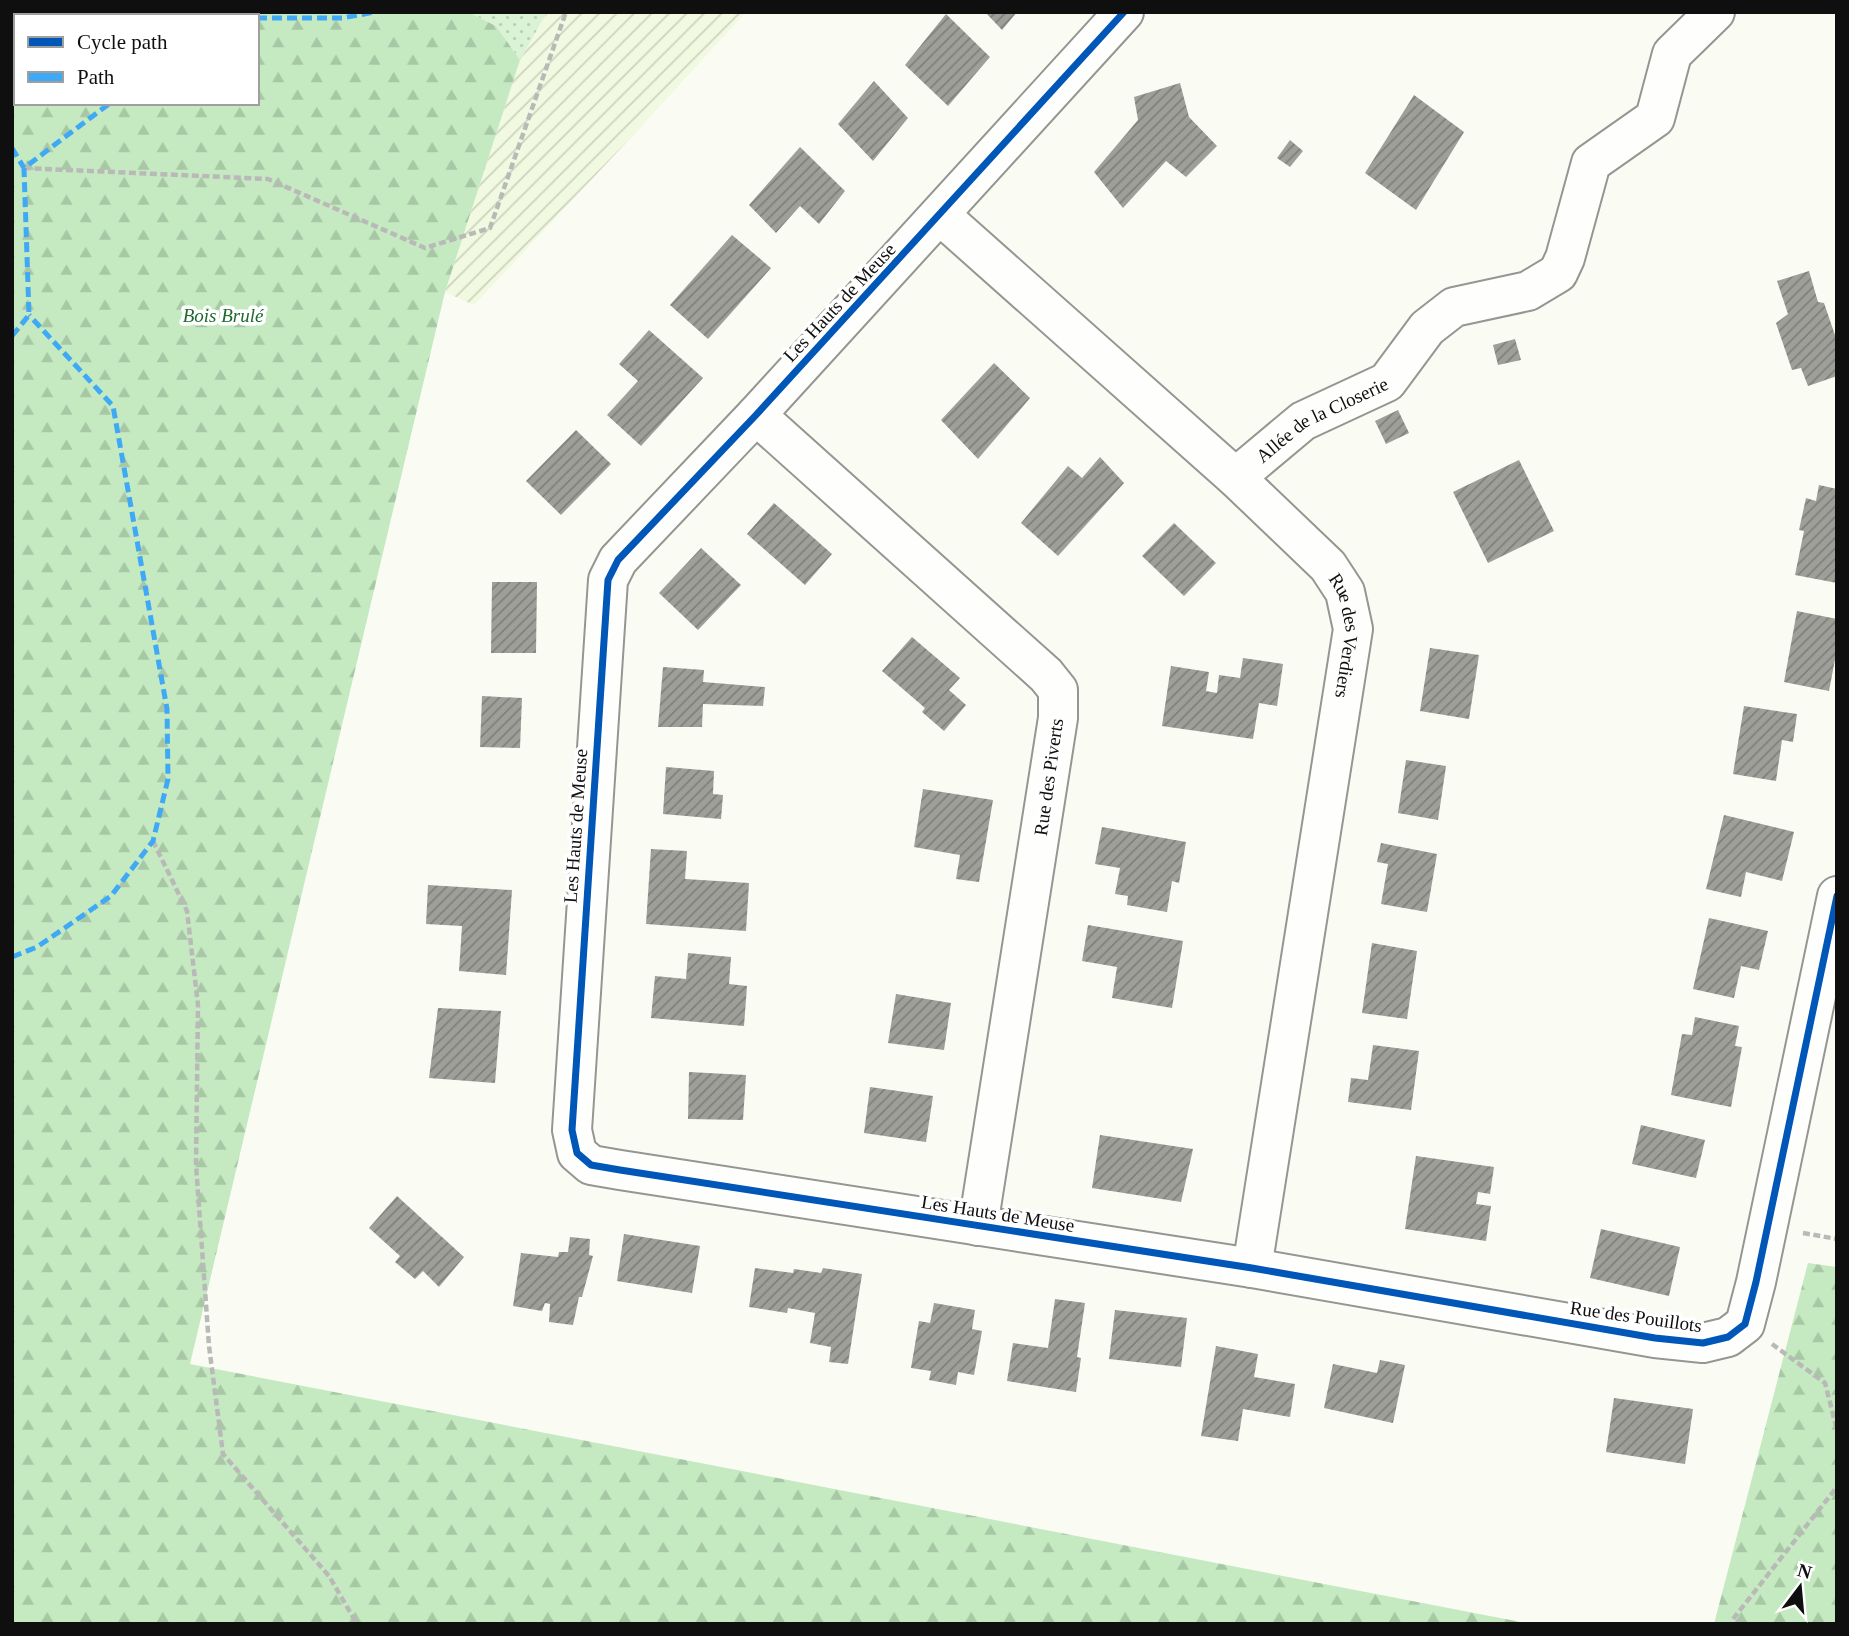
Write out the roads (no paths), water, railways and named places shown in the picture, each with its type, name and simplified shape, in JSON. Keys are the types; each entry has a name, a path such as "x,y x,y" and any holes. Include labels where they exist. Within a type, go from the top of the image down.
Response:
{"street":[{"name":"Les Hauts de Meuse","path":"1124,12 756,415 618,561 608,580 572,1130 577,1153 591,1165 1252,1268"},
{"name":"Allée de la Closerie","path":"1236,478 1303,421 1387,382 1427,328 1454,307 1528,291 1558,273 1565,258 1591,163 1655,118 1672,54 1715,12"},
{"name":"Rue des Verdiers","path":"940,215 1236,478 1328,566 1345,592 1353,629 1252,1268"},
{"name":"Rue des Piverts","path":"756,415 1046,675 1058,690 1058,718 978,1226"},
{"path":"1832,941 1837,896"},
{"name":"Rue des Pouillots","path":"1252,1268 1655,1338 1703,1343 1728,1336 1745,1324 1832,941"}],"park label":[{"name":"Bois Brulé","path":"223,315"}]}
